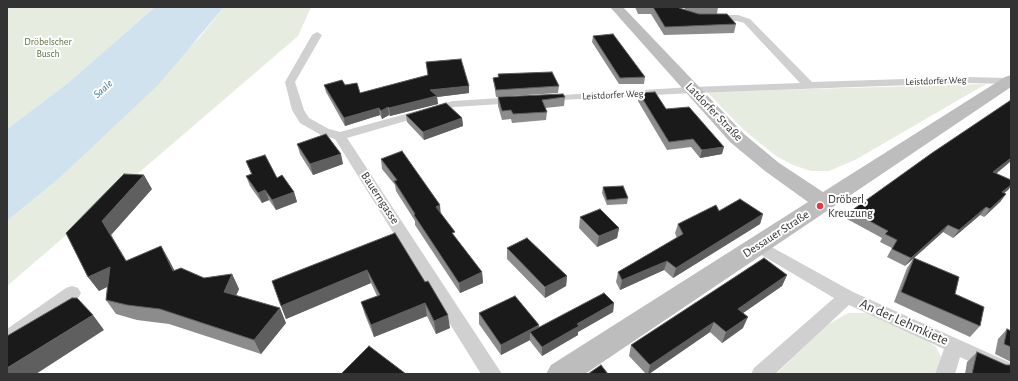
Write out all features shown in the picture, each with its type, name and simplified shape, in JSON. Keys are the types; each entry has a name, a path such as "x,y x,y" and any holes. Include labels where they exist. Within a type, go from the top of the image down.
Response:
{"main road":[{"name":"Latdorfer Straße","path":"616,7 737,138 772,167 824,203"},
{"name":"Dessauer Straße","path":"561,374 759,246 868,172 1010,81"}],"street":[{"path":"678,7 682,12 697,18 738,18 747,21 809,86"},
{"path":"317,35 290,82 294,100 304,120 325,132 340,136"},
{"name":"Leistdorfer Weg","path":"340,136 453,104 692,90 966,80 1010,81"},
{"name":"Bauerngasse","path":"340,136 492,374"},
{"name":"An der Lehmkiete","path":"759,246 847,297 955,345 946,374"},
{"path":"7,339 72,293"},
{"name":"An der Lehmkiete","path":"761,374 847,297"},
{"path":"955,345 1011,372"}],"green space":[{"name":"Dröbelscher Busch","path":"7,7 155,7 68,83 7,129"},
{"path":"224,7 311,7 298,36 7,286 7,221 56,181 200,37"},
{"path":"986,84 855,160 829,171 811,171 793,165 776,156 745,131 707,92"},
{"path":"848,313 873,313 913,331 936,347 941,357 935,374 776,374 827,325"}],"water":[{"name":"Saale","path":"155,7 224,7 158,85 56,181 7,221 7,129 68,83"}],"building":[{"path":"653,7 679,7 699,14 727,14 736,24 665,27"},
{"path":"613,34 645,77 620,78 593,36"},
{"path":"461,59 469,86 430,90 437,96 388,107 381,111 379,108 344,118 324,85 342,80 345,85 357,83 360,93 428,75 426,62"},
{"path":"552,72 559,86 496,90 493,78 499,77 498,74"},
{"path":"655,92 666,109 689,107 724,147 702,150 693,139 669,142 639,93"},
{"path":"563,94 565,97 542,100 547,112 513,114 511,110 502,111 498,97"},
{"path":"1011,100 1011,158 993,172 1011,180 1011,185 1002,192 1006,194 990,209 986,207 959,230 948,225 911,258 892,249 897,240 885,234 888,231 851,211 932,153"},
{"path":"446,103 462,118 423,132 406,115"},
{"path":"326,134 341,154 310,164 297,144"},
{"path":"402,151 440,205 436,207 455,232 452,233 482,272 459,283 414,215 415,214 394,181 397,180 381,159"},
{"path":"265,155 277,178 282,175 294,192 272,200 265,190 258,193 246,176 252,174 246,161"},
{"path":"124,174 144,175 102,221 126,261 161,246 173,271 181,268 204,278 232,274 224,292 280,308 254,340 160,309 127,305 106,300 110,267 88,277 66,233"},
{"path":"623,186 628,198 607,200 603,187"},
{"path":"740,199 763,214 676,268 667,261 622,280 618,272 683,234 678,224 716,205 719,211"},
{"path":"600,209 619,228 599,236 580,217"},
{"path":"395,233 425,282 428,281 448,315 434,321 425,303 371,325 361,302 380,295 367,270 281,306 272,281"},
{"path":"527,238 567,276 545,287 507,248"},
{"path":"764,258 787,275 738,309 748,317 726,332 714,322 650,365 631,345"},
{"path":"914,258 959,277 955,294 984,307 980,326 901,292"},
{"path":"604,293 614,303 577,324 579,326 542,347 530,332"},
{"path":"515,296 539,325 501,345 479,313"},
{"path":"72,298 77,298 93,315 7,368 7,336"},
{"path":"1007,329 1011,331 1011,347 1004,344"},
{"path":"369,346 406,374 341,374"},
{"path":"977,352 1006,365 1011,365 1011,374 972,374"},
{"path":"601,365 608,374 588,374"}],"place":[{"name":"Dröberl, Kreuzung","path":"820,206"}]}
